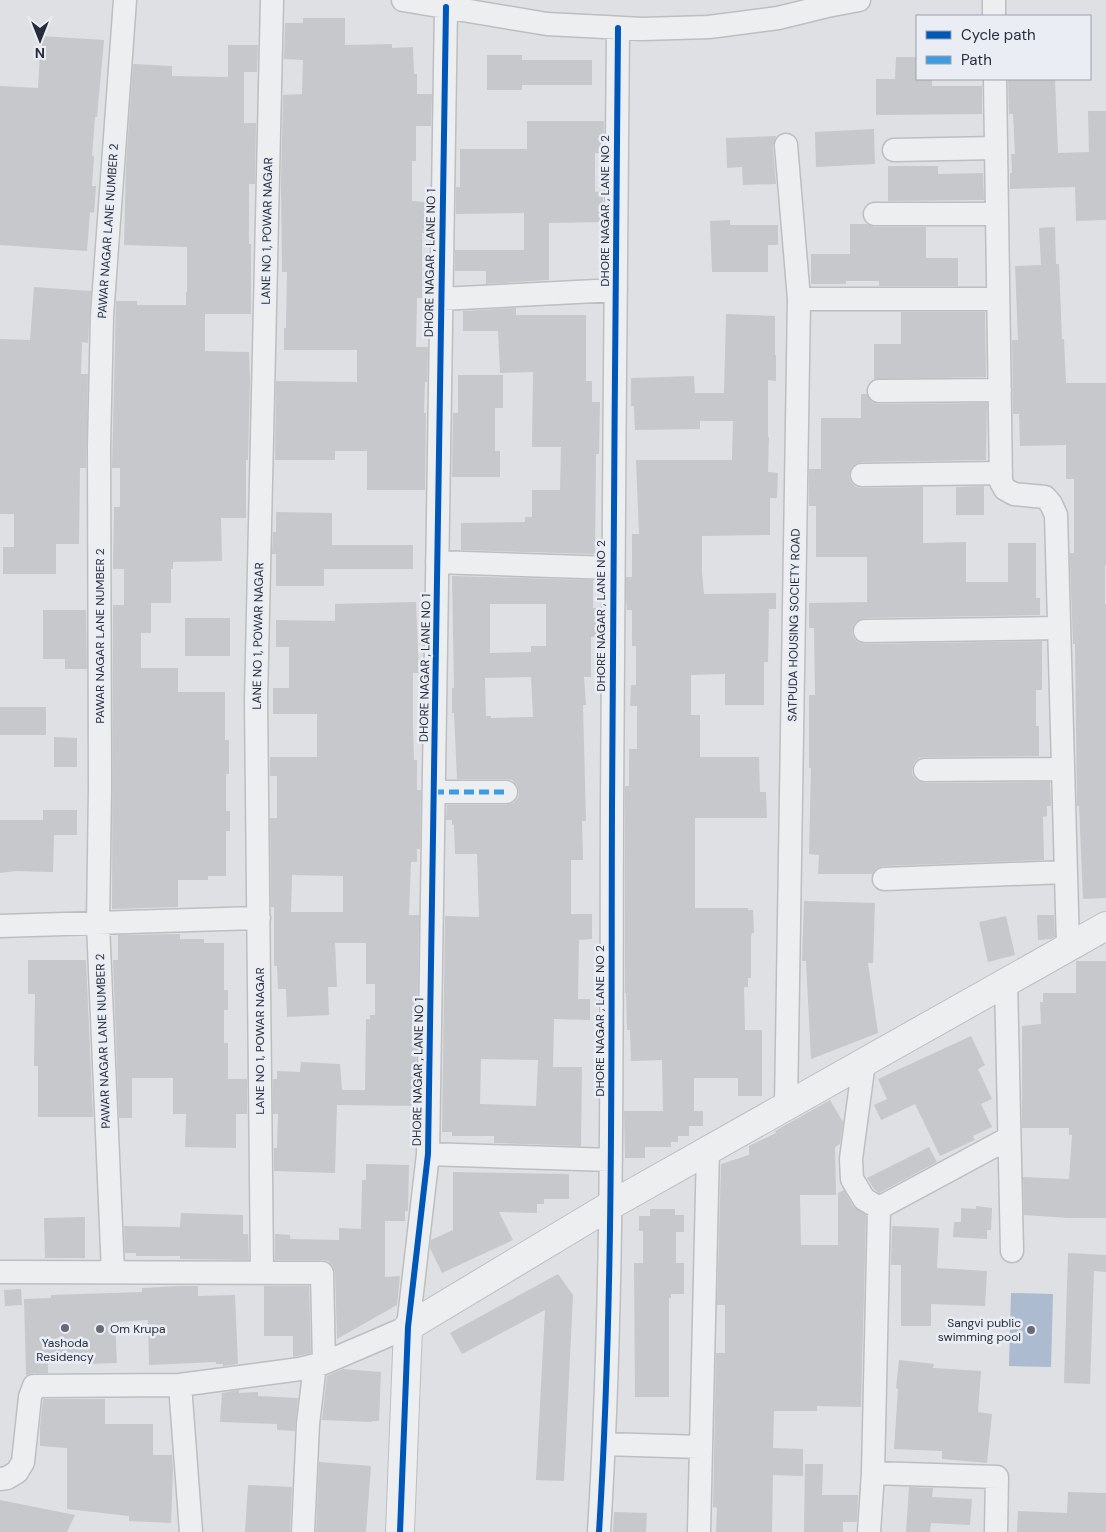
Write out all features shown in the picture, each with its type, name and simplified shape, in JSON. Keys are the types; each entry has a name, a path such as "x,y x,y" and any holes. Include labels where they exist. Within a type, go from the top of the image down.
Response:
{"street":[{"name":"PAWAR NAGAR LANE NUMBER 2","path":"113,1272 98,924 100,788 99,446 102,316 125,0"},
{"name":"LANE NO 1, POWAR NAGAR","path":"262,1272 256,700 272,0"},
{"path":"403,0 547,24 643,29 709,27 778,18 859,0"},
{"path":"994,0 994,15"},
{"name":"DHORE NAGAR , LANE NO 1","path":"408,1327 428,1154 446,7"},
{"name":"DHORE NAGAR , LANE NO 2","path":"599,1532 604,1444 611,1205 612,568 618,28"},
{"path":"995,80 1001,482 1005,489 1014,494 1045,497 1052,504 1056,515 1068,946"},
{"name":"SATPUDA HOUSING SOCIETY ROAD","path":"786,145 799,299 786,1106"},
{"path":"894,150 996,148"},
{"path":"876,214 997,214"},
{"path":"441,299 616,290"},
{"path":"799,299 998,299"},
{"path":"879,391 1000,390"},
{"path":"862,475 1001,473"},
{"path":"438,562 612,568"},
{"path":"865,630 1059,628"},
{"path":"924,770 1063,769"},
{"path":"434,792 506,792"},
{"path":"884,879 1065,872"},
{"path":"0,926 259,918"},
{"path":"0,1479 7,1478 17,1472 23,1462 30,1397 34,1386 180,1385 300,1369 320,1364 408,1327 708,1149 1106,926"},
{"path":"1006,981 1012,1251"},
{"path":"864,1062 851,1159 852,1179 864,1199 878,1208"},
{"path":"878,1208 1009,1138"},
{"path":"698,1532 708,1149"},
{"path":"428,1154 611,1160"},
{"path":"869,1532 873,1473 878,1208"},
{"path":"0,1272 322,1273 320,1364 308,1424 303,1532"},
{"path":"400,1532 408,1327"},
{"path":"180,1385 191,1532"},
{"path":"604,1444 701,1447"},
{"path":"873,1473 998,1477 996,1532"}],"water":[{"name":"Sangvi public swimming pool","path":"1011,1293 1053,1294 1051,1367 1009,1366"}],"building":[{"path":"303,18 345,18 345,45 392,44 392,48 413,47 414,74 417,74 417,94 432,94 431,126 416,126 416,161 412,161 412,201 425,202 425,233 422,233 422,298 417,298 416,347 428,347 424,413 426,413 425,490 367,490 367,451 335,451 335,460 275,460 276,381 357,382 357,350 284,350 287,272 282,272 283,95 302,94 303,60 284,59 285,23 303,23"},
{"path":"41,36 104,40 92,156 94,156 92,186 96,186 94,213 90,212 87,251 0,245 0,86 38,88"},
{"path":"228,45 258,45 257,72 244,72 244,123 256,123 255,184 249,184 251,314 205,314 205,351 249,352 250,381 248,460 246,460 246,518 221,518 222,561 173,562 173,569 171,569 171,603 151,603 151,633 141,633 141,668 178,668 178,692 225,692 225,740 229,740 229,774 226,774 226,811 230,811 230,831 226,831 226,876 208,876 208,880 178,880 178,907 112,909 113,605 124,605 124,569 113,569 114,507 120,507 120,468 112,468 116,301 137,301 137,305 186,305 187,292 187,247 124,245 126,165 133,64 172,66 172,76 228,77"},
{"path":"487,55 522,55 522,60 592,60 592,85 522,85 522,90 487,90"},
{"path":"896,57 916,57 916,80 932,80 932,86 982,86 982,114 876,115 876,79 895,79"},
{"path":"1008,80 1055,80 1058,153 1089,152 1088,111 1106,111 1106,220 1076,221 1075,187 1010,189 1010,173 1012,173 1011,154 1015,154 1013,114 1009,114"},
{"path":"527,121 604,121 604,153 595,153 595,192 603,191 603,222 549,223 549,280 486,284 486,271 455,271 455,250 524,250 524,213 456,214 456,187 460,187 460,149 527,149"},
{"path":"874,129 875,164 816,167 815,132"},
{"path":"776,136 773,146 776,184 743,185 742,167 727,168 726,138"},
{"path":"888,166 938,166 938,174 983,173 984,200 888,201"},
{"path":"730,220 730,225 778,225 778,245 768,245 768,272 712,272 710,221"},
{"path":"850,224 867,224 875,227 926,227 926,258 958,258 958,286 879,286 879,281 846,281 846,284 811,284 811,254 850,254"},
{"path":"1055,227 1056,264 1059,264 1066,383 1106,383 1106,898 1083,899 1079,806 1077,806 1075,644 1073,644 1070,560 1070,553 1074,553 1074,479 1066,479 1066,445 1020,446 1019,414 1013,414 1012,340 1018,340 1015,266 1041,265 1039,228"},
{"path":"34,287 91,291 88,343 82,342 81,374 88,374 86,468 80,468 79,544 56,544 56,574 3,574 3,547 14,547 14,514 0,514 0,339 30,340"},
{"path":"516,308 516,315 586,315 586,381 592,381 592,402 600,402 599,454 596,454 595,554 461,550 461,523 525,522 525,517 532,517 532,490 560,490 561,447 532,447 533,372 500,373 498,331 463,331 463,311"},
{"path":"901,312 985,312 986,377 874,379 874,344 901,344"},
{"path":"726,314 775,316 776,381 768,380 768,472 778,473 777,498 770,498 770,535 702,536 704,594 776,593 776,609 769,609 768,662 764,662 764,705 725,705 725,674 691,675 691,715 700,715 700,757 759,757 760,792 766,792 767,818 695,818 695,908 748,908 748,910 753,910 754,933 752,933 751,937 751,978 748,978 748,987 744,987 745,1030 762,1030 762,1096 738,1096 738,1078 694,1078 694,1111 703,1111 703,1126 689,1126 689,1136 678,1136 678,1142 671,1142 671,1147 645,1147 645,1158 625,1158 624,1111 663,1111 662,1060 631,1061 630,1030 627,1030 625,993 625,786 629,786 629,749 637,749 637,706 630,706 631,685 636,685 636,646 632,646 632,610 627,610 626,577 632,577 632,534 639,534 636,460 732,460 733,421 700,421 700,429 635,430 634,406 631,406 631,378 694,376 695,393 724,393"},
{"path":"458,375 503,375 503,408 495,408 495,451 500,451 500,477 452,477 453,413 458,413"},
{"path":"861,394 867,394 872,402 879,404 987,403 986,460 862,462 851,468 849,476 851,482 856,487 862,488 923,487 923,543 966,542 966,582 1008,582 1008,543 1036,543 1036,598 1040,598 1040,615 865,618 854,624 852,632 858,642 865,644 1042,641 1042,690 1036,690 1036,726 1039,726 1039,756 925,757 919,758 914,763 912,771 913,776 918,781 925,783 1050,782 1051,806 1047,806 1047,816 1043,817 1044,860 883,866 877,868 872,874 818,874 819,855 809,854 811,768 809,768 809,695 815,695 814,628 809,628 809,603 867,602 867,557 816,557 816,506 809,506 809,469 821,469 821,418 861,418"},
{"path":"984,486 984,515 956,515 956,487"},
{"path":"276,512 332,513 332,545 413,545 413,569 324,569 324,586 276,586 276,554 272,554 273,532 276,532"},
{"path":"452,576 593,580 593,608 596,608 596,637 591,637 591,677 584,677 586,705 583,705 586,821 582,821 583,860 571,860 571,914 592,914 592,939 579,940 578,999 590,999 590,1020 554,1019 553,1067 582,1067 581,1146 494,1143 494,1136 452,1136 452,1132 442,1132 445,916 479,917 477,854 455,854 454,825 452,825 452,820 446,820 447,805 506,805 513,803 518,798 519,792 517,785 512,780 457,779 454,713 452,713 452,688 454,688","holes":["490,604 546,604 546,646 531,646 531,652 490,653","531,677 533,717 491,718 491,716 486,716 485,678","481,1059 538,1060 536,1106 480,1104"]},
{"path":"416,602 419,673 413,673 413,727 414,760 417,760 417,790 421,790 420,849 417,849 417,862 411,862 409,915 419,915 416,1106 337,1105 335,1173 274,1171 274,1148 277,1148 278,1114 273,1114 273,1079 277,1079 277,1071 300,1072 301,1062 340,1064 342,1090 365,1090 366,1019 370,1019 370,1015 375,1015 375,984 366,984 366,943 335,943 337,987 328,987 329,1015 287,1017 286,989 278,989 277,966 274,966 274,907 271,907 270,818 277,818 277,776 270,776 270,757 317,757 317,714 273,714 273,688 289,688 289,647 276,647 276,620 335,621 335,604","holes":["292,875 343,876 343,912 291,912"]},
{"path":"43,610 86,610 87,669 65,669 65,659 43,659"},
{"path":"185,618 230,618 230,656 185,656"},
{"path":"0,707 46,707 46,735 0,735"},
{"path":"54,737 77,738 77,767 54,767"},
{"path":"43,810 77,810 77,835 54,835 53,872 16,871 0,873 0,820 43,820"},
{"path":"804,901 875,903 873,963 868,963 878,1033 811,1059 806,961 802,961"},
{"path":"1037,915 1054,915 1055,937 1038,940"},
{"path":"1006,916 1015,955 988,962 979,922"},
{"path":"180,934 180,939 204,939 204,943 224,943 224,990 228,990 228,1010 224,1010 224,1043 228,1043 228,1079 247,1079 247,1114 236,1114 236,1148 185,1147 186,1114 173,1114 173,1078 132,1078 132,1118 119,1118 113,960 118,960 118,935"},
{"path":"28,960 86,960 93,1117 38,1117 38,1066 34,1066 35,994 28,994"},
{"path":"1076,961 1106,961 1106,1218 1024,1215 1023,1177 1069,1179 1072,1135 1069,1135 1069,1128 1022,1128 1022,1026 1041,1024 1040,1002 1043,1002 1043,993 1076,993"},
{"path":"971,1036 985,1065 978,1069 992,1099 981,1104 992,1127 973,1136 975,1140 940,1156 915,1104 881,1120 874,1105 887,1099 878,1079"},
{"path":"830,1100 843,1122 840,1144 835,1147 836,1195 800,1195 801,1245 838,1245 838,1193 844,1190 853,1206 866,1215 861,1407 817,1406 817,1411 774,1411 773,1448 803,1449 803,1476 773,1475 772,1532 716,1532 717,1508 713,1507 716,1353 725,1353 725,1305 717,1305 721,1164 749,1155 749,1146 776,1133 775,1131"},
{"path":"929,1147 937,1162 879,1193 867,1178"},
{"path":"366,1164 409,1165 408,1211 405,1211 405,1221 385,1221 385,1277 400,1276 397,1305 337,1339 335,1273 333,1266 328,1261 322,1260 275,1260 275,1234 290,1235 290,1239 339,1240 339,1228 361,1229 362,1180 366,1180"},
{"path":"453,1172 569,1174 569,1199 544,1199 544,1204 537,1204 537,1213 499,1212 513,1240 442,1273 430,1248 431,1240 453,1230"},
{"path":"976,1206 992,1208 991,1230 987,1230 987,1239 953,1237 954,1222 961,1222 961,1208 976,1209"},
{"path":"650,1209 675,1209 675,1215 684,1215 684,1232 676,1232 676,1263 684,1263 684,1294 671,1294 671,1298 669,1298 669,1397 635,1397 634,1263 643,1263 643,1231 639,1231 639,1216 650,1216"},
{"path":"181,1213 243,1215 243,1234 248,1234 249,1260 180,1259 180,1256 136,1256 136,1253 125,1253 124,1226 180,1227"},
{"path":"85,1217 85,1258 45,1258 44,1218"},
{"path":"892,1226 939,1228 937,1268 987,1271 985,1306 931,1304 931,1326 901,1326 901,1265 891,1265"},
{"path":"1068,1253 1106,1255 1106,1272 1094,1271 1090,1384 1064,1383"},
{"path":"558,1274 573,1295 564,1481 536,1480 545,1310 462,1354 450,1333"},
{"path":"198,1286 198,1296 235,1295 238,1364 223,1366 223,1364 216,1364 216,1362 149,1365 148,1320 115,1322 117,1363 85,1364 85,1361 48,1362 48,1373 26,1375 24,1299 51,1298 51,1295 142,1292 142,1288"},
{"path":"264,1286 309,1286 311,1353 293,1357 293,1336 264,1336"},
{"path":"21,1289 22,1305 5,1306 4,1290"},
{"path":"899,1360 934,1364 933,1368 981,1371 978,1412 992,1414 987,1463 942,1459 942,1451 894,1449"},
{"path":"343,1369 381,1372 379,1421 322,1420 327,1376"},
{"path":"239,1390 239,1393 258,1392 258,1396 298,1398 295,1431 277,1430 277,1424 220,1422 222,1393"},
{"path":"43,1399 105,1399 105,1424 153,1424 153,1455 172,1455 171,1523 129,1521 129,1516 67,1509 67,1448 40,1446"},
{"path":"319,1462 371,1466 366,1532 316,1532"},
{"path":"805,1464 823,1464 822,1495 858,1495 857,1522 843,1522 843,1532 804,1532"},
{"path":"248,1485 292,1487 290,1532 245,1532"},
{"path":"909,1487 933,1488 932,1497 972,1499 970,1525 931,1523 930,1532 906,1532"},
{"path":"1068,1492 1106,1493 1106,1532 1017,1532 1018,1511 1067,1513"},
{"path":"0,1500 75,1515 67,1532 0,1532"},
{"path":"614,1512 647,1513 646,1532 613,1532"}],"marked path":[{"path":"434,792 506,792"}],"cycle path":[{"path":"400,1532 408,1327 428,1154 446,7"},
{"path":"599,1532 604,1442 611,1169 618,28"}],"place":[{"name":"Yashoda Residency","path":"65,1328"},
{"name":"Om Krupa","path":"100,1329"},
{"name":"Sangvi public swimming pool","path":"1031,1330"}]}
